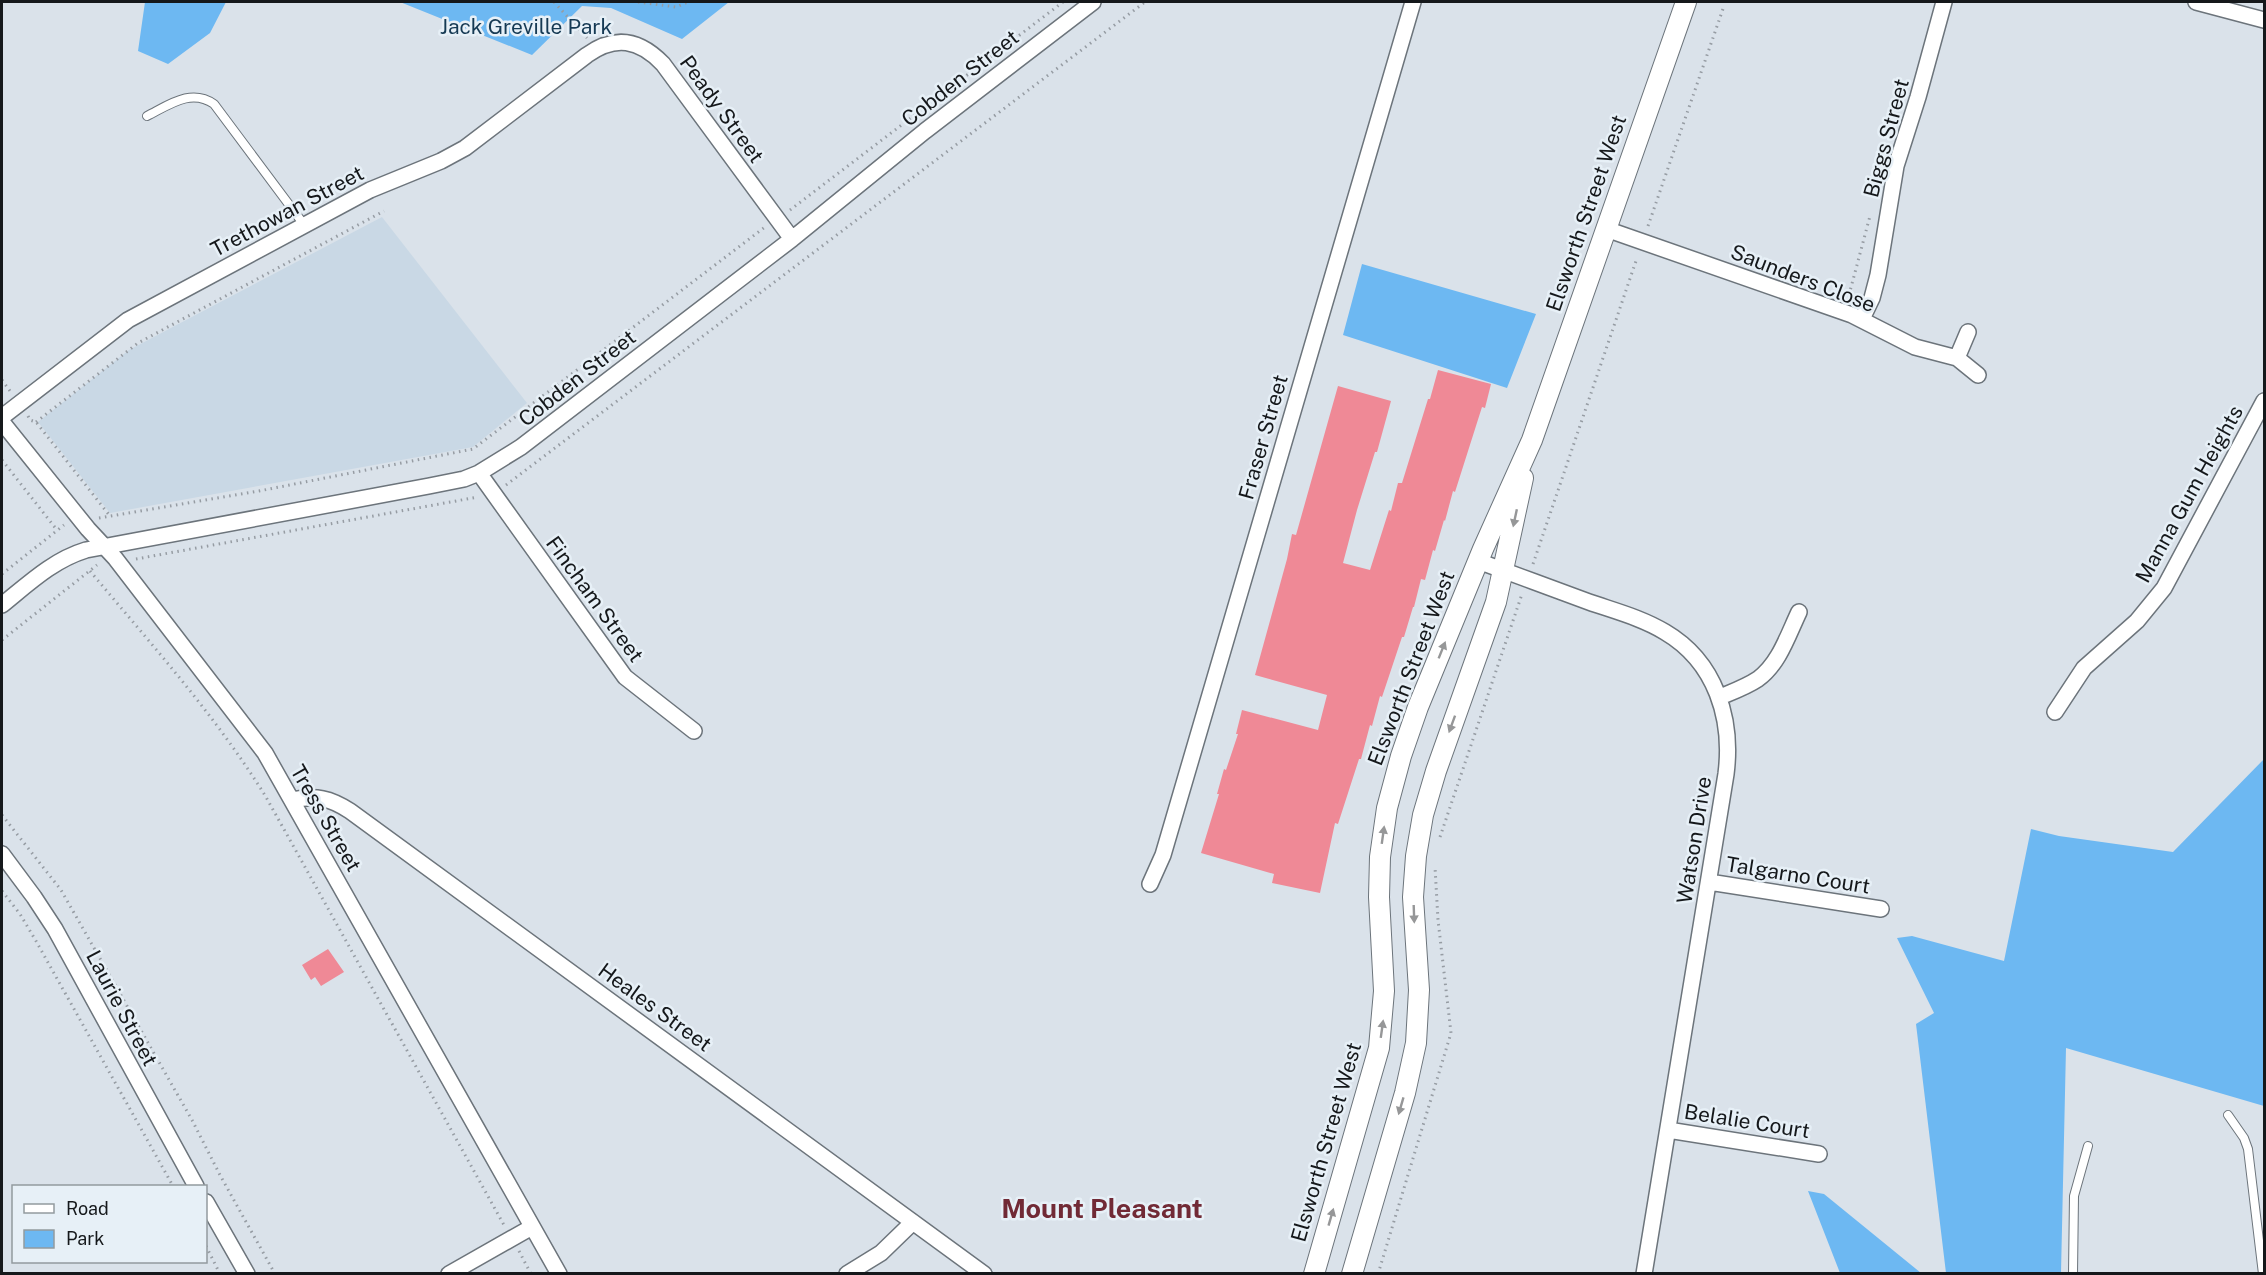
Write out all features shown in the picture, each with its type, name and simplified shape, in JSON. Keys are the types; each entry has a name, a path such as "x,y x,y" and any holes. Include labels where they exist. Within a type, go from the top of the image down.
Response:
{"street":[{"name":"Cobden Street","path":"2,605 37,577 66,558 86,550 440,484 479,473 521,447 792,239 925,131 1093,2"},
{"name":"Fraser Street","path":"1150,884 1163,855 1413,2"},
{"name":"Elsworth Street West","path":"1314,1274 1379,1048 1384,991 1379,878 1387,808 1412,726 1478,561 1532,440 1686,2"},
{"name":"Biggs Street","path":"1862,319 1872,298 1878,275 1896,166 1944,2"},
{"path":"2196,2 2265,20"},
{"name":"Peady Street","path":"596,49 615,42 629,43 644,48 656,57 672,74 792,239"},
{"name":"Trethowan Street","path":"2,420 101,339 128,320 370,190 465,148 596,49"},
{"name":"Saunders Close","path":"1606,230 1862,319 1915,347 1957,358 1978,375"},
{"path":"1957,358 1968,332"},
{"name":"Manna Gum Heights","path":"2055,712 2084,668 2137,621 2164,588 2265,401"},
{"name":"Tress Street","path":"2,420 251,733 292,800 559,1274"},
{"name":"Elsworth Street West","path":"1352,1274 1405,1093 1416,1043 1419,981 1413,897 1416,856 1423,815 1436,771 1491,618 1504,571 1532,440"},
{"name":"Fincham Street","path":"479,473 625,677 694,731"},
{"name":"Watson Drive","path":"1478,561 1504,571 1526,589 1634,618 1666,632 1686,647 1704,667 1720,698 1727,721 1728,762 1644,1274"},
{"path":"1720,698 1752,682 1768,670 1776,659 1799,612"},
{"name":"Heales Street","path":"292,800 320,797 343,807 984,1274"},
{"name":"Laurie Street","path":"2,854 55,929 195,1185"},
{"name":"Talgarno Court","path":"1708,882 1881,909"},
{"name":"Belalie Court","path":"1668,1130 1819,1154"},
{"path":"207,1204 247,1274"},
{"path":"848,1274 881,1253 913,1222"},
{"path":"449,1274 532,1227"}],"lane":[{"path":"147,116 186,98 203,98 214,104 305,226"},
{"path":"2228,1115 2244,1138 2248,1149 2263,1274"},
{"path":"2073,1274 2074,1196 2088,1146"}],"path":[{"path":"554,2 596,49"},
{"path":"638,2 676,7 688,2"},
{"path":"2,574 65,524 259,492 473,449 1063,2"},
{"path":"1438,841 1724,6"},
{"path":"36,422 138,343 384,211"},
{"path":"30,420 36,422 110,516"},
{"path":"2,460 57,530"},
{"path":"2,640 91,570 206,710 245,763 531,1274"},
{"path":"2,815 61,890 192,1120 275,1274"},
{"path":"1378,1274 1451,1033 1438,920 1435,863"},
{"path":"2,891 20,914 36,941 172,1185"},
{"path":"207,1248 220,1274"}],"shaded area":[{"path":"382,217 527,403 473,447 110,513 38,422 129,350"}],"green space":[{"path":"145,2 226,2 210,33 168,64 138,51"},
{"name":"Jack Greville Park","path":"400,2 729,2 682,39 611,8 582,6 532,55"},
{"path":"1362,264 1536,314 1507,388 1343,335"},
{"path":"2264,759 2264,1106 2066,1048 2061,1273 1946,1273 1916,1024 1934,1013 1897,938 1912,936 2004,961 2031,829 2059,836 2173,852"},
{"path":"1808,1191 1824,1194 1921,1273 1840,1273"}],"building":[{"path":"1438,370 1491,384 1485,408 1482,407 1425,580 1421,579 1404,637 1402,637 1382,697 1380,696 1338,824 1335,823 1320,893 1272,883 1274,874 1201,853 1224,769 1226,770 1238,734 1236,734 1242,710 1318,730 1327,695 1255,675 1292,534 1296,535 1338,386 1391,401 1343,563 1370,570 1389,510 1391,511 1398,483 1402,483"},
{"path":"328,949 344,972 321,986 315,977 311,980 302,965"}],"district":[{"name":"Mount Pleasant","path":"1102,1208"}]}
